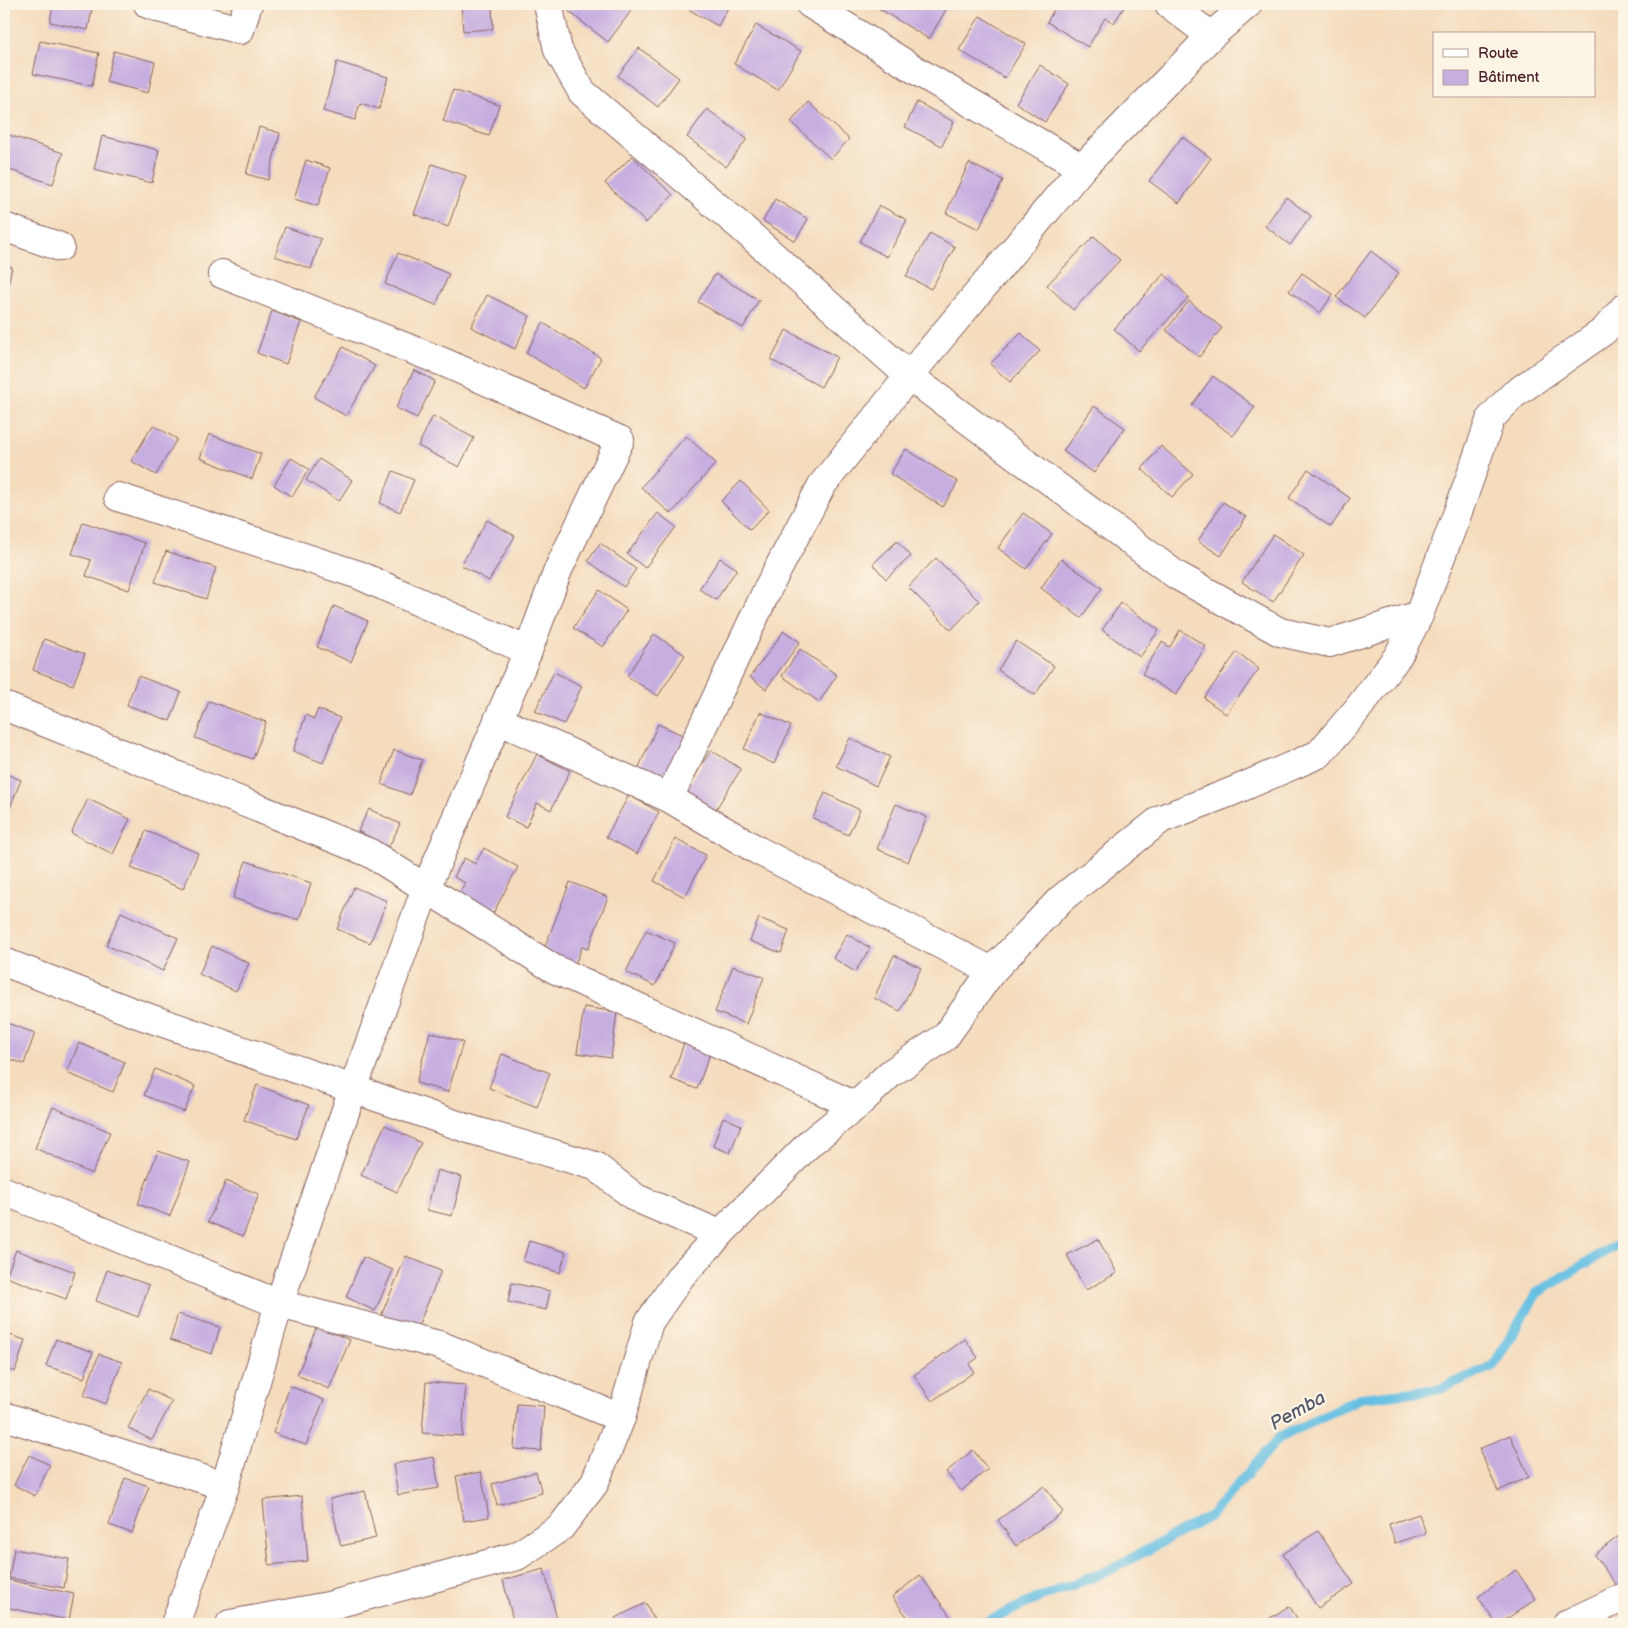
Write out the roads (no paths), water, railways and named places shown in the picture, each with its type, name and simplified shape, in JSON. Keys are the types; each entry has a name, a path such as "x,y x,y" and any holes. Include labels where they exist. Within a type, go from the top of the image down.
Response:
{"street":[{"path":"148,4 240,30 248,4"},
{"path":"548,4 558,50 582,92 740,226 909,376 1176,575 1280,632 1330,643 1418,615"},
{"path":"810,4 922,74 1082,168"},
{"path":"1169,4 1211,36"},
{"path":"669,798 768,588 822,485 909,376 1082,168 1211,36 1248,4"},
{"path":"4,227 60,246"},
{"path":"175,1624 225,1486 279,1304 353,1090 426,888 528,651 558,570 620,440 443,362 222,274"},
{"path":"230,1624 328,1606 517,1556 561,1527 594,1484 622,1418 649,1322 681,1276 811,1142 856,1106 891,1073 945,1037 992,971 1061,899 1162,819 1319,754 1356,711 1398,656 1418,615 1459,509 1491,418 1513,395 1604,331 1624,308"},
{"path":"118,496 359,575 528,651"},
{"path":"4,706 370,853 554,968 856,1106"},
{"path":"498,720 669,798 757,850 992,971"},
{"path":"4,962 135,1013 353,1090 595,1166 636,1198 720,1234"},
{"path":"4,1190 279,1304 439,1345 622,1418"},
{"path":"4,1416 225,1486"},
{"path":"1568,1624 1624,1597"}],"waterway":[{"name":"Pemba","path":"982,1624 1036,1599 1108,1571 1210,1516 1279,1438 1360,1398 1440,1389 1493,1366 1537,1293 1624,1240"}]}
